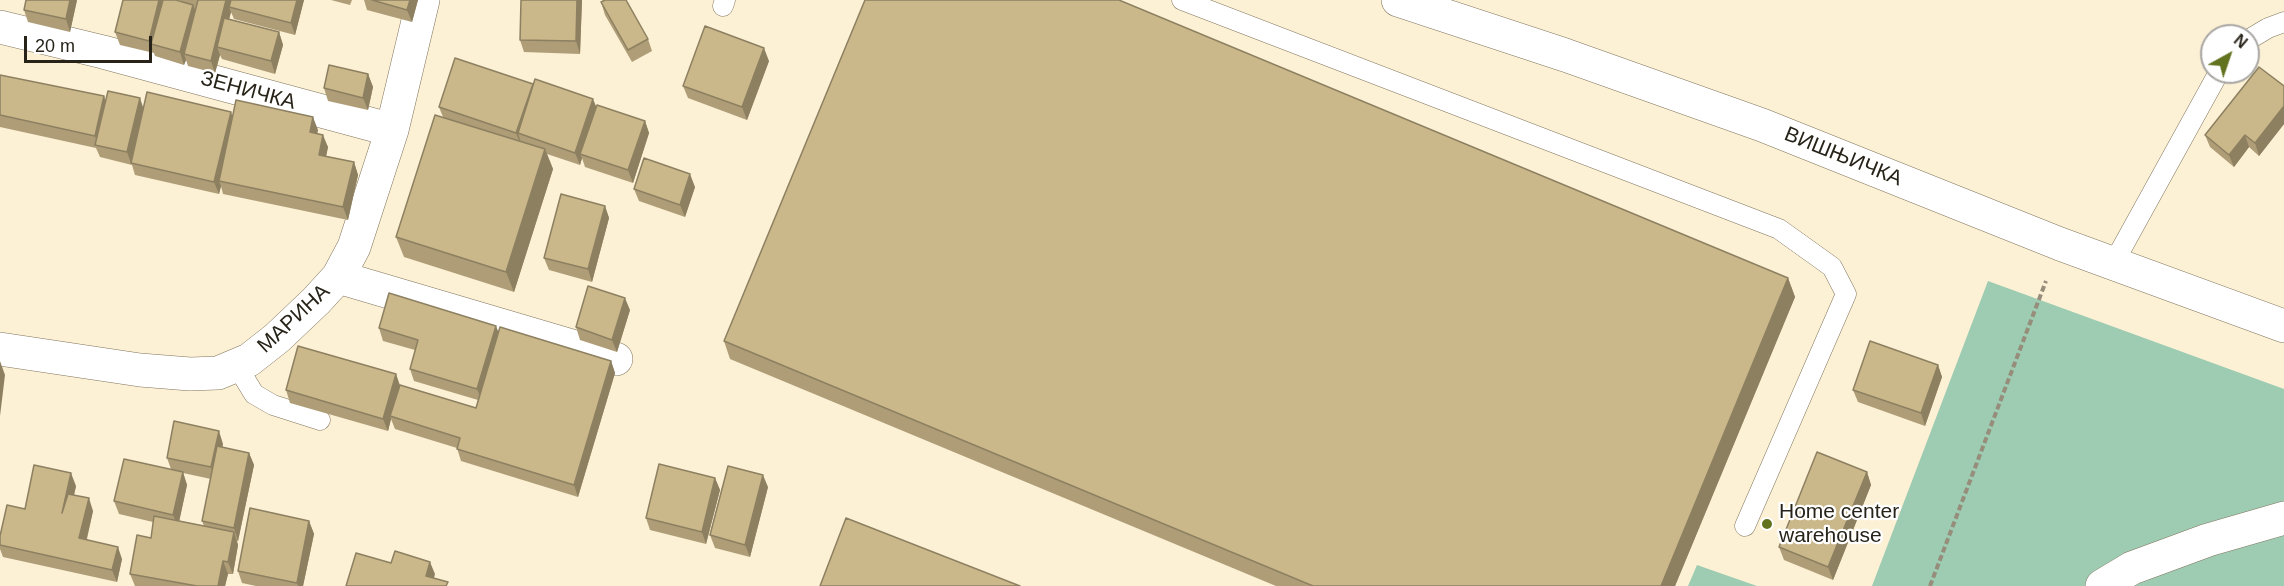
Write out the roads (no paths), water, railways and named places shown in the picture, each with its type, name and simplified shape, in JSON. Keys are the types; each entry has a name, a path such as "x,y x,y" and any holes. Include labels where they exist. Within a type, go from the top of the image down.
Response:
{"street":[{"name":"МАРИНА","path":"0,349 140,370 190,374 218,373 249,360 277,338 338,277 354,247 392,130 423,0"},
{"name":"ВИШЊИЧКА","path":"1398,0 1565,55 1762,125 2060,244 2284,326"},
{"name":"ЗЕНИЧКА","path":"0,27 104,52 392,130"},
{"path":"338,277 616,359"},
{"path":"2102,586 2132,568 2208,540 2284,518"}],"lane":[{"path":"1182,0 1779,229 1832,267 1846,294 1745,526"},
{"path":"2260,33 2284,22"},
{"path":"2113,264 2212,84"},
{"path":"237,366 254,394 273,405 320,420"}],"place":[{"name":"Home center warehouse","path":"1767,524"}]}
